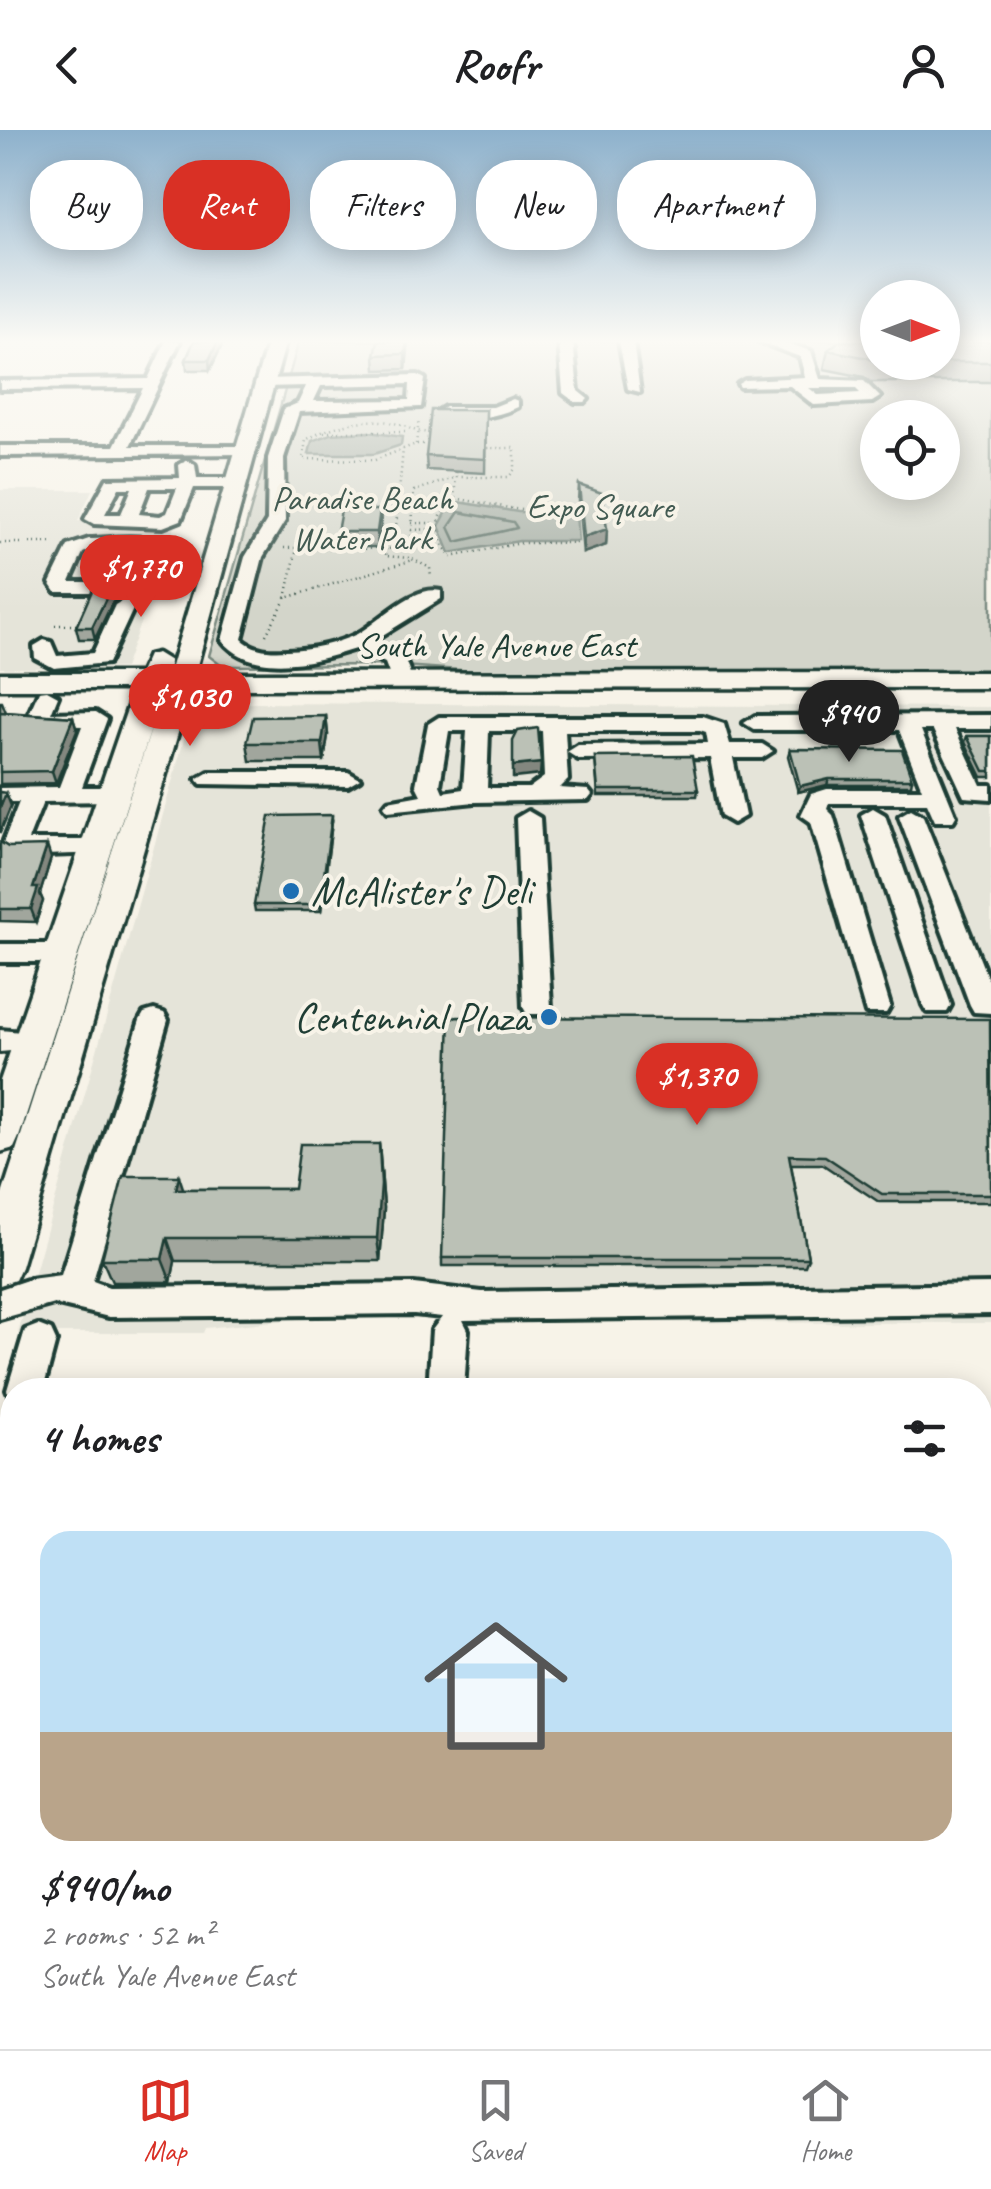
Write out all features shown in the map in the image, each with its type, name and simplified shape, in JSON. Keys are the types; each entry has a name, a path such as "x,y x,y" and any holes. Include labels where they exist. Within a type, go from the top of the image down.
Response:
{"main road":[{"path":"0,1137 16,1041 62,953 114,794 163,687 225,532 249,431"},
{"path":"0,1267 73,1026 163,687 166,633 204,526 243,451"},
{"name":"South Yale Avenue East","path":"0,696 400,680 756,718"},
{"name":"South Yale Avenue East","path":"0,681 756,718 980,688"},
{"path":"16,1041 73,1026"}],"street":[{"path":"132,431 94,519 163,522 173,518 188,481"},
{"path":"285,431 276,458 276,521 254,557 232,640 248,654 282,657 356,642 432,589"},
{"path":"0,452 121,457 243,451"},
{"path":"76,499 143,483 226,483"},
{"path":"132,520 143,483"},
{"path":"84,544 151,544 161,549 149,583 141,588 63,588 60,583 75,550 84,544"},
{"path":"44,646 45,658 54,662 101,659 125,605"},
{"path":"356,642 392,656 401,669 400,680"},
{"path":"47,696 36,720 96,720 65,816"},
{"path":"578,752 720,751 756,718 911,732 941,723 991,722"},
{"path":"941,723 982,800"},
{"path":"434,801 428,786 439,724 708,724 716,729 733,816"},
{"path":"476,795 478,724"},
{"path":"396,806 476,795 531,806 581,806 578,752 565,724"},
{"path":"537,1007 531,806 556,780 565,724"},
{"path":"876,1006 817,815 819,799 827,796 941,806 911,732"},
{"path":"209,780 348,779"},
{"path":"34,795 13,848 65,816 114,794"},
{"path":"0,795 34,795 65,816 96,848"},
{"path":"873,816 937,1005"},
{"path":"912,816 984,1004"},
{"path":"0,953 62,953"},
{"path":"74,1288 154,1020"},
{"path":"0,1304 40,1288 74,1288 109,1302 414,1299 482,1307 991,1299"},
{"path":"447,1378 450,1330"},
{"path":"28,1378 38,1341"}],"path":[{"path":"322,431 306,440 303,460 375,460 416,444 432,444"},
{"path":"319,432 432,433"},
{"path":"416,444 417,433"},
{"path":"399,492 414,492 456,477 509,477 515,469 514,448 480,448"},
{"path":"394,549 404,449"},
{"path":"458,463 454,498 436,523 438,541 451,557 520,543 579,543"},
{"path":"266,635 286,598 297,548 411,549 414,492"},
{"path":"454,498 521,510 571,510"},
{"path":"412,523 436,523"},
{"path":"412,530 436,530"},
{"path":"386,550 385,556 413,560 430,568 432,589"},
{"path":"286,598 366,572 387,571 413,560"},
{"path":"55,625 85,625"}],"shaded area":[{"path":"0,490 92,490 78,521 177,522 124,668 0,668"},
{"name":"Centennial Plaza","path":"219,703 991,707 991,1323 464,1322 450,1316 307,1318 205,1328 203,1333 18,1333 190,718 196,710"}],"green space":[{"name":"Expo Square","path":"273,431 860,431 860,500 960,500 960,431 991,431 991,672 475,671 387,665 222,666 209,656"}],"water":[{"path":"369,432 402,437 401,445 374,454 309,454 312,441 331,434"},
{"path":"453,501 518,512 576,513 578,541 519,541 450,553 439,526"}],"building":[{"path":"429,431 486,431 485,459 426,456"},
{"path":"579,485 602,493 607,529 584,537"},
{"path":"341,510 380,510 377,532 337,532"},
{"path":"95,584 118,584 109,592 92,627 76,627"},
{"path":"0,712 73,717 52,771 0,772"},
{"path":"326,716 322,743 247,743 253,717"},
{"path":"538,728 541,763 513,766 513,741 518,731"},
{"path":"967,736 991,736 991,771 984,771"},
{"path":"790,749 902,750 912,779 829,779 800,786"},
{"path":"692,756 698,790 598,790 595,757"},
{"path":"332,815 320,905 254,905 270,816"},
{"path":"0,842 8,847 47,846 33,888 38,888 31,909 0,909"},
{"path":"450,1017 990,1019 991,1194 882,1194 825,1156 789,1155 808,1258 442,1258"},
{"path":"300,1144 379,1144 377,1238 167,1238 162,1259 102,1259 123,1176 179,1176 176,1189 294,1189"}],"place":[{"name":"McAlister's Deli","path":"291,891"},
{"name":"Centennial Plaza","path":"549,1017"}],"park label":[{"name":"Paradise Beach Water Park","path":"362,518"}]}
